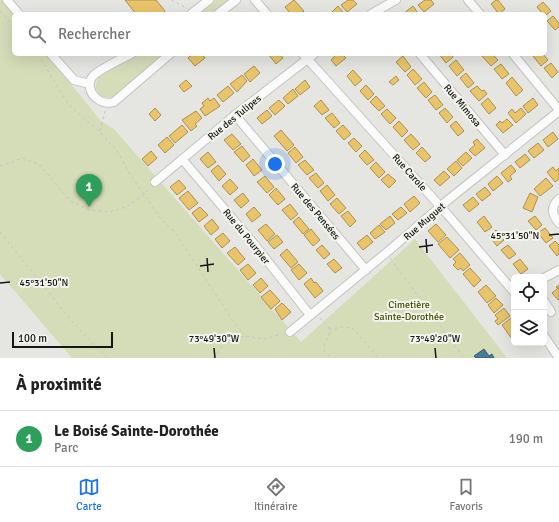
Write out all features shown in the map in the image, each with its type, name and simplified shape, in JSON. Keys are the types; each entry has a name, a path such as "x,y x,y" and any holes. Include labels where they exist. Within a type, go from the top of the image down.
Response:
{"street":[{"path":"7,0 17,12"},
{"path":"189,12 209,0"},
{"path":"221,12 236,0"},
{"path":"255,0 266,12"},
{"path":"384,11 396,0"},
{"path":"468,0 478,12"},
{"path":"53,56 74,80 90,84"},
{"path":"127,56 95,74 90,84 90,90 94,96 106,103 116,100 168,56"},
{"name":"Rue des Tulipes","path":"155,182 308,56"},
{"name":"Rue Carole","path":"308,56 511,289"},
{"name":"Rue Mimosa","path":"422,56 505,155"},
{"path":"515,56 559,110"},
{"name":"Rue Muguet","path":"290,332 366,270 440,206 559,110"},
{"name":"Rue des Pensées","path":"235,115 366,270"},
{"name":"Rue du Pourpier","path":"182,159 313,313"},
{"path":"559,199 552,209 554,217 559,223"},
{"path":"547,276 559,270"},
{"path":"547,306 551,312"},
{"path":"547,340 559,358"}],"path":[{"path":"171,0 183,6 189,12"},
{"path":"0,11 12,24"},
{"path":"39,56 63,96 72,107 100,132 118,152 129,173 144,195 161,219 176,234 232,318 248,337"},
{"path":"100,132 106,103"},
{"path":"0,166 23,158 40,165 70,201 89,210 109,212 126,207 144,195 155,182"},
{"path":"0,232 75,325 107,358"},
{"path":"386,253 464,358"},
{"path":"313,313 329,328 334,330"},
{"path":"331,358 324,350 324,345 329,335 334,330 342,327 353,328 378,358"},
{"path":"329,328 329,335"},
{"path":"213,358 224,343 238,338 248,337 264,339 290,332"}],"green space":[{"name":"Cimetière Sainte-Dorothée","path":"0,0 4,0 13,12 12,56 48,56 101,121 114,129 301,342 415,239 507,358 494,358 492,354 489,356 475,356 476,358 72,358 0,274"},
{"path":"214,0 230,0 215,12 199,12"},
{"path":"136,56 162,56 113,97 104,97 98,92 96,85 99,77"}],"building: Logements":[{"path":"125,0 156,0 165,11 164,12 134,12"},
{"path":"294,0 304,11 289,12 285,7"},
{"path":"348,0 353,0 357,4 347,12 341,5"},
{"path":"425,0 431,0 434,4 424,12 418,5"},
{"path":"498,0 505,9 501,12 497,12 491,4"},
{"path":"543,2 551,11 547,14 547,12 541,12 537,7"},
{"path":"338,6 343,12 332,12"},
{"path":"413,6 417,12 406,12"},
{"path":"553,16 559,23 559,27 555,30 547,21"},
{"path":"190,56 204,56 205,58 195,66 188,58"},
{"path":"270,56 282,56 283,58 276,64"},
{"path":"335,56 344,56 346,58 336,66 331,60"},
{"path":"403,56 411,67 405,72 396,62"},
{"path":"441,56 452,56 453,57 446,63"},
{"path":"482,56 494,56 498,60 491,66"},
{"path":"533,56 545,56 548,60 541,66"},
{"path":"456,60 464,70 457,76 449,66"},
{"path":"551,63 558,72 552,78 544,68"},
{"path":"501,64 509,74 502,79 494,69"},
{"path":"254,66 260,73 250,82 244,74"},
{"path":"413,69 422,79 415,85 407,75"},
{"path":"353,70 362,80 355,86 347,76"},
{"path":"466,73 474,83 468,88 460,78"},
{"path":"242,75 247,81 237,92 230,84"},
{"path":"396,76 399,80 393,85 389,82"},
{"path":"512,77 523,90 516,96 506,83"},
{"path":"186,80 192,86 184,92 179,86"},
{"path":"305,80 310,87 300,95 295,89"},
{"path":"424,82 432,92 426,98 417,88"},
{"path":"366,85 374,94 368,100 360,91"},
{"path":"228,86 234,93 223,102 217,95"},
{"path":"477,86 482,91 484,90 487,94 479,101 470,91"},
{"path":"293,89 298,96 288,104 283,98"},
{"path":"435,95 443,105 436,110 428,100"},
{"path":"376,96 385,106 379,111 370,102"},
{"path":"208,98 210,101 214,98 220,106 205,116 200,109 204,106 202,103"},
{"path":"488,98 496,108 489,114 481,104"},
{"path":"533,98 538,105 528,113 523,106"},
{"path":"279,100 285,106 275,115 269,108"},
{"path":"321,100 329,110 322,115 314,106"},
{"path":"155,108 161,115 155,121 149,114"},
{"path":"445,108 453,117 447,123 439,113"},
{"path":"521,108 526,114 516,123 508,113 512,109 515,113"},
{"path":"387,109 396,118 390,124 381,114"},
{"path":"267,110 272,116 262,124 257,118"},
{"path":"196,111 202,118 195,124 197,126 191,131 182,120"},
{"path":"332,113 340,123 334,128 325,118"},
{"path":"507,119 513,125 503,133 496,125 500,121 502,123"},
{"path":"399,121 408,131 402,137 393,127"},
{"path":"456,121 464,131 458,136 450,126"},
{"path":"182,125 188,132 175,143 169,136"},
{"path":"343,125 351,134 344,140 336,131"},
{"path":"281,130 294,145 287,151 274,136"},
{"path":"553,132 558,139 548,147 543,140"},
{"path":"232,134 241,144 233,150 224,140"},
{"path":"411,134 420,144 413,150 404,140"},
{"path":"167,137 174,145 165,153 158,145"},
{"path":"354,138 362,146 356,152 348,143"},
{"path":"477,139 485,148 475,156 469,150 475,145 473,142"},
{"path":"538,143 544,150 534,158 528,151"},
{"path":"242,146 250,156 243,162 234,152"},
{"path":"295,147 303,157 296,163 288,153"},
{"path":"422,147 431,157 425,162 416,153"},
{"path":"365,150 374,160 367,165 359,156"},
{"path":"151,151 157,158 148,166 142,159"},
{"path":"208,152 216,162 208,168 200,159"},
{"path":"466,152 472,158 463,166 457,160"},
{"path":"525,154 530,160 520,168 515,162"},
{"path":"253,159 262,170 254,176 246,165"},
{"path":"305,160 314,170 307,175 298,165"},
{"path":"456,161 462,168 454,176 447,169"},
{"path":"376,162 385,172 379,178 370,168"},
{"path":"218,165 226,174 219,181 211,171"},
{"path":"511,165 516,171 510,176 512,179 508,182 501,173"},
{"path":"553,167 556,171 559,168 559,179 555,182 547,172"},
{"path":"444,171 450,177 440,186 434,180"},
{"path":"316,173 324,183 318,188 309,178"},
{"path":"388,174 396,181 389,188 381,180"},
{"path":"265,176 274,187 267,193 257,182"},
{"path":"497,176 503,183 493,191 488,184"},
{"path":"546,178 553,186 540,196 534,189"},
{"path":"230,179 238,188 230,195 222,186"},
{"path":"179,180 186,188 177,195 170,187"},
{"path":"327,185 335,195 328,201 320,191"},
{"path":"485,187 491,194 482,201 476,194"},
{"path":"276,188 285,199 278,205 269,195"},
{"path":"188,191 198,203 189,210 179,198"},
{"path":"243,193 249,201 241,208 234,200"},
{"path":"530,193 538,197 532,212 523,208"},
{"path":"414,196 420,203 410,212 404,204"},
{"path":"473,197 479,204 469,212 463,205"},
{"path":"337,198 346,208 339,214 330,204"},
{"path":"290,204 298,214 291,220 282,210"},
{"path":"200,207 208,215 199,222 192,213"},
{"path":"254,207 261,215 252,222 246,214"},
{"path":"401,207 407,213 398,220 392,214"},
{"path":"348,211 356,221 350,227 341,216"},
{"path":"390,216 395,223 386,230 380,224"},
{"path":"484,216 492,227 485,232 477,222"},
{"path":"535,216 542,225 536,230 528,221"},
{"path":"299,217 309,229 303,234 293,222"},
{"path":"212,219 219,228 211,235 204,226"},
{"path":"266,224 275,234 267,241 258,230"},
{"path":"436,224 446,235 438,242 428,231"},
{"path":"379,225 385,232 375,239 370,233"},
{"path":"545,228 553,238 546,243 538,233"},
{"path":"311,229 320,240 313,246 304,235"},
{"path":"496,230 504,240 497,246 489,236"},
{"path":"223,233 230,241 222,248 215,239"},
{"path":"277,235 283,242 274,249 268,242"},
{"path":"367,235 373,242 363,250 357,243"},
{"path":"447,237 459,250 450,258 438,244"},
{"path":"555,241 559,245 559,254 557,256 549,246"},
{"path":"322,245 330,254 324,259 316,250"},
{"path":"508,245 516,254 509,259 501,250"},
{"path":"235,247 245,259 238,265 227,253"},
{"path":"287,249 298,262 291,268 280,255"},
{"path":"460,253 470,265 463,271 461,268 458,270 453,265 456,262 453,259"},
{"path":"334,259 342,268 335,273 327,264"},
{"path":"520,259 528,269 521,274 513,264"},
{"path":"248,264 256,273 248,280 240,270"},
{"path":"299,264 307,273 299,280 291,270"},
{"path":"470,268 481,280 474,287 463,274"},
{"path":"261,278 268,286 260,293 253,285"},
{"path":"311,278 323,291 315,298 304,284"},
{"path":"486,285 496,296 487,303 478,292"},
{"path":"559,285 558,300 552,293 558,288 556,287"},
{"path":"270,290 280,301 271,309 261,297"},
{"path":"496,298 503,305 494,313 488,305"},
{"path":"282,303 291,312 282,320 275,309"},
{"path":"504,308 510,316 498,325 495,321 498,319 495,315"},
{"path":"511,318 511,338 502,325"}],"building: Public":[{"path":"484,349 489,356 492,354 494,358 476,358 474,356"}],"place":[{"name":"Le Boisé Sainte-Dorothée","path":"89,207"}]}
